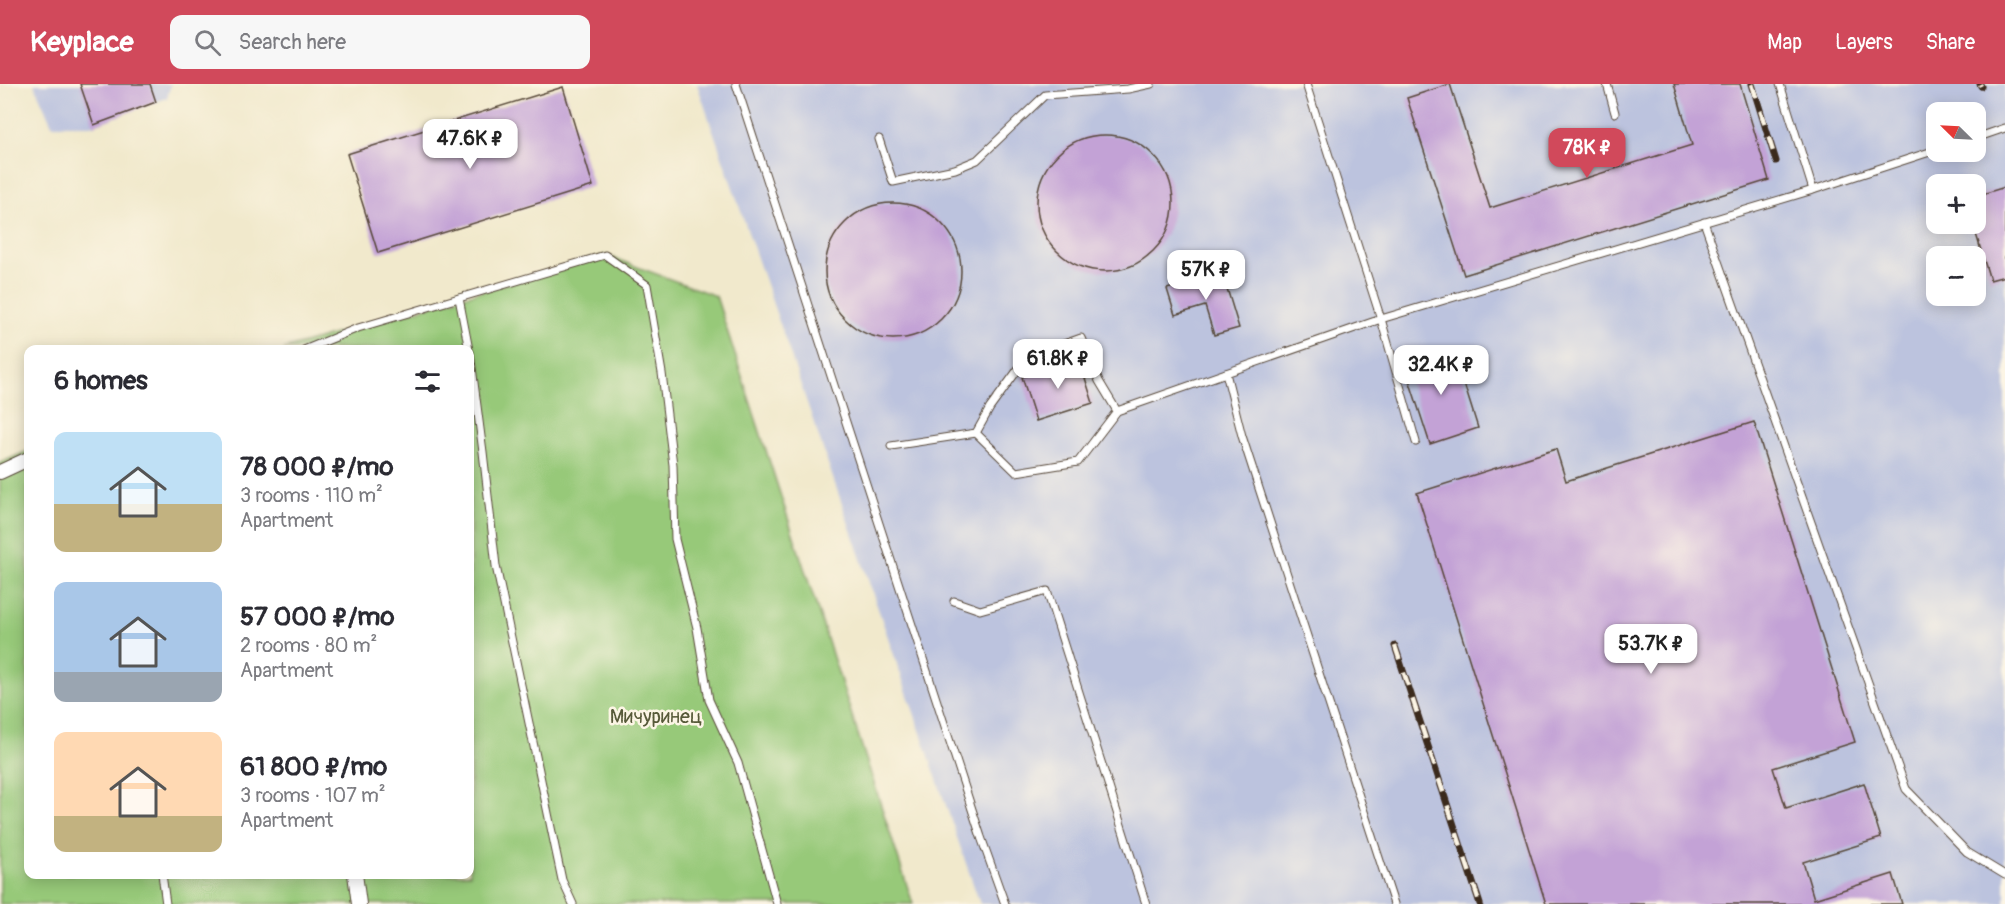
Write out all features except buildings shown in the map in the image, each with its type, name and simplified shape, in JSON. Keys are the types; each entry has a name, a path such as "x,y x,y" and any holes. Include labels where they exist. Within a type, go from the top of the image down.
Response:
{"street":[{"path":"0,472 24,461"},
{"path":"356,879 359,904"}],"lane":[{"path":"736,84 981,837 1005,904"},
{"path":"879,139 893,182 955,169 977,159 1045,95 1151,84"},
{"path":"1306,84 1381,319 1416,442"},
{"path":"1607,84 1615,113"},
{"path":"1780,84 1813,190"},
{"path":"1986,135 2005,128"},
{"path":"976,433 1016,472 1078,462 1117,411 1381,319 1813,190 1926,153"},
{"path":"1704,222 1906,789 1966,852 2005,875"},
{"path":"316,345 358,328 605,255 647,285 662,373 673,465 675,539 697,628 709,700 738,763 777,904"},
{"path":"459,298 468,345"},
{"path":"976,433 990,408 1027,357 1081,338 1100,381 1117,411"},
{"path":"1226,373 1242,436 1394,904"},
{"path":"474,387 496,566 562,880 573,904"},
{"path":"891,446 976,433"},
{"path":"954,601 980,610 1047,591 1146,904"},
{"path":"163,879 166,904"}],"shaded area":[{"path":"34,84 171,84 167,98 94,125 52,125"},
{"path":"697,84 2005,84 2005,904 980,904"}],"green space":[{"name":"Мичуринец","path":"605,255 716,296 913,904 0,904 0,463 24,453 24,879 474,879 474,345 298,345"}],"railway":[{"path":"1752,84 1776,161"},
{"path":"1395,646 1480,904"}]}
